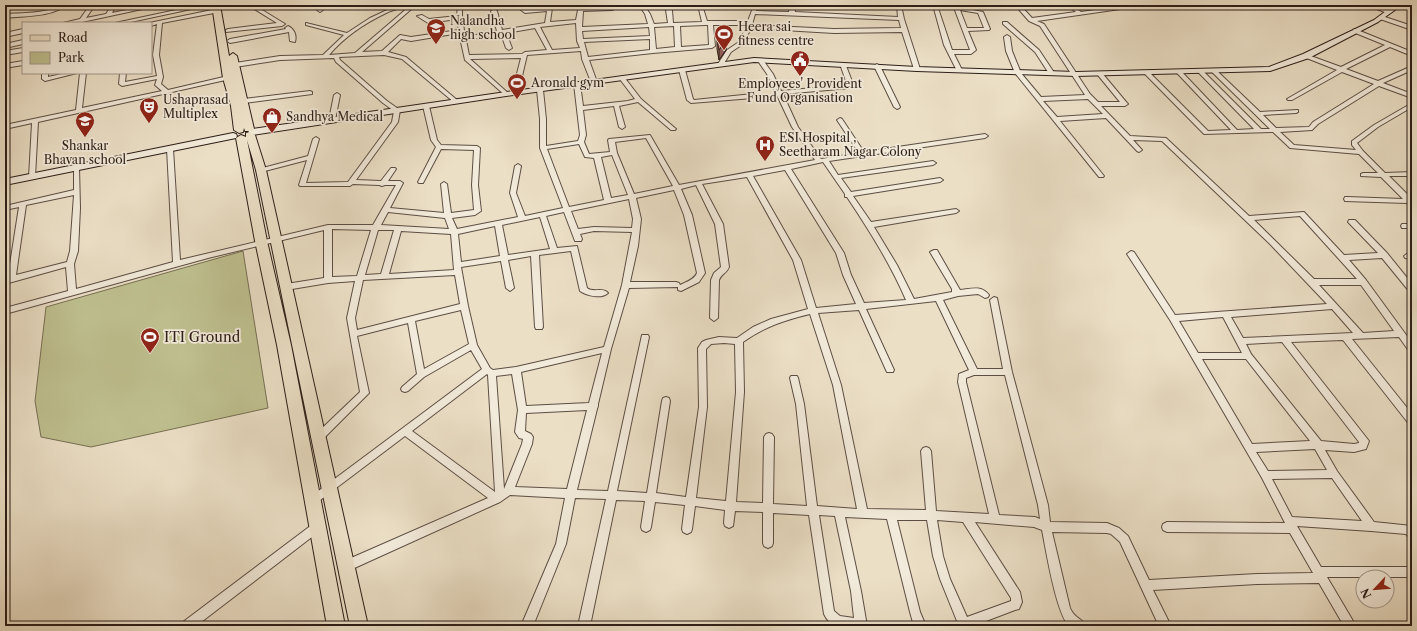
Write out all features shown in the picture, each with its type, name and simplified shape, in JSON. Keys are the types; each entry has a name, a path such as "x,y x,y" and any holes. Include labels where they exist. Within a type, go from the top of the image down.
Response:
{"main road":[{"path":"218,7 228,31 244,101 244,133 261,170 359,626"},
{"path":"218,7 228,78 244,133 261,242 284,345 336,626"}],"street":[{"path":"5,16 47,12 58,9 63,5"},
{"path":"82,20 93,5"},
{"path":"108,15 114,5"},
{"path":"71,22 82,20 88,21 108,15 159,5"},
{"path":"123,22 208,5"},
{"path":"250,5 291,30 293,33 293,42"},
{"path":"325,56 331,48 381,14 403,5"},
{"path":"357,54 414,5"},
{"path":"460,5 459,17 467,58 506,94"},
{"path":"525,5 525,11 551,7 547,24"},
{"path":"594,82 580,41 579,21 581,8 612,8 613,5"},
{"path":"642,5 647,10 651,26 653,51"},
{"path":"666,5 674,25 678,49"},
{"path":"585,59 712,46 708,23 700,5"},
{"path":"722,64 729,50 736,48 751,25 753,12 756,5"},
{"path":"792,5 792,13"},
{"path":"887,5 899,5 904,30 917,69"},
{"path":"935,5 950,52 959,70"},
{"path":"1017,5 1031,20 1042,25 1090,97 1098,104 1138,150"},
{"path":"1069,5 1080,13"},
{"path":"1031,20 1120,6 1141,5"},
{"path":"1369,5 1389,12"},
{"path":"5,182 244,133 455,101 722,64 761,60 917,69 1052,74 1270,69 1306,56 1382,18 1399,5"},
{"path":"152,24 218,7"},
{"path":"950,52 972,51 956,7"},
{"path":"956,7 980,12 987,29 965,30"},
{"path":"494,11 509,48"},
{"path":"753,12 901,19"},
{"path":"420,16 428,21 459,17"},
{"path":"1382,18 1412,28"},
{"path":"463,38 547,24 579,21"},
{"path":"160,22 154,56 160,77 158,86 166,91"},
{"path":"580,29 708,23 834,30 904,30"},
{"path":"1005,23 1034,48 1052,74"},
{"path":"228,31 282,24"},
{"path":"308,24 349,35"},
{"path":"537,26 548,52"},
{"path":"230,41 291,30"},
{"path":"5,35 22,31"},
{"path":"1355,31 1412,54"},
{"path":"384,53 400,37 411,40 462,32"},
{"path":"580,41 653,37"},
{"path":"1007,37 1009,52 1018,73 1101,176"},
{"path":"22,42 7,45 5,54 22,50"},
{"path":"1290,99 1343,69 1390,45"},
{"path":"467,58 524,56 525,54 582,49"},
{"path":"235,65 280,58 384,53 404,58 455,101"},
{"path":"336,56 338,61 385,102 397,110"},
{"path":"515,93 524,56"},
{"path":"1306,56 1412,96"},
{"path":"761,60 770,74 795,127 836,177 847,195 870,225 906,290 910,302"},
{"path":"5,66 22,63"},
{"path":"779,93 848,87 850,84 843,64"},
{"path":"876,66 898,107"},
{"path":"1146,73 1206,133 1310,129 1320,119 1379,83 1412,68"},
{"path":"682,70 690,100 693,102 753,96"},
{"path":"1200,71 1259,131"},
{"path":"1214,71 1292,147 1361,152"},
{"path":"1179,72 1236,132"},
{"path":"45,74 45,79 69,74"},
{"path":"79,111 83,74"},
{"path":"123,74 122,84 160,77"},
{"path":"1098,104 1125,104 1100,74"},
{"path":"5,127 228,78"},
{"path":"622,78 639,100 673,130"},
{"path":"577,84 581,108 583,136 581,142 587,156 614,153"},
{"path":"540,90 543,119 543,148 576,235 594,229 636,230"},
{"path":"244,101 310,93"},
{"path":"332,120 337,96"},
{"path":"1040,99 1090,97"},
{"path":"581,108 639,100"},
{"path":"616,104 622,127"},
{"path":"1411,202 1361,152 1354,142 1376,126 1412,105"},
{"path":"426,106 434,140 439,147"},
{"path":"353,182 358,171 395,122 398,112 397,110"},
{"path":"1258,114 1296,111"},
{"path":"1055,119 1108,116"},
{"path":"32,177 35,120"},
{"path":"840,120 863,155"},
{"path":"527,626 561,544 571,493 594,406 607,349 626,285 636,230 637,219 632,197 614,153 611,140 648,136 677,188 688,215 702,273 695,281 679,286 626,285"},
{"path":"5,311 176,264 261,242 328,227 375,229 398,228 454,232 698,183 748,174 788,169 822,161 985,136"},
{"path":"1128,138 1164,139 1313,282 1360,335"},
{"path":"316,139 302,185 350,184 353,182 400,184 375,229 360,278 351,318 365,394 319,437"},
{"path":"543,148 581,142"},
{"path":"421,182 439,147"},
{"path":"386,210 448,216 475,213 478,211 475,186 478,149 474,147 439,147"},
{"path":"170,149 176,264"},
{"path":"597,156 608,201"},
{"path":"261,170 311,157"},
{"path":"836,177 933,163"},
{"path":"518,166 514,193 522,218"},
{"path":"72,293 70,264 74,251 77,208 77,168"},
{"path":"382,184 393,169"},
{"path":"788,169 840,253 847,275 890,370"},
{"path":"1363,175 1382,173 1412,174"},
{"path":"748,174 797,260 837,385 862,514"},
{"path":"847,195 940,180"},
{"path":"698,183 719,224 724,270 717,275 715,280 714,318"},
{"path":"444,184 448,216 454,232 457,268 473,345 490,371 498,498"},
{"path":"5,208 76,192"},
{"path":"1347,200 1411,202"},
{"path":"23,204 9,280 70,264"},
{"path":"870,225 956,211"},
{"path":"542,214 554,250"},
{"path":"1248,218 1302,214 1363,282 1412,349"},
{"path":"1352,222 1384,255 1412,289"},
{"path":"498,223 510,288"},
{"path":"328,227 328,280"},
{"path":"384,277 398,228"},
{"path":"286,287 328,280 384,277 457,268 505,258 574,248 583,289 590,293 604,293"},
{"path":"934,252 957,293"},
{"path":"535,253 539,327"},
{"path":"1131,254 1196,356 1266,475 1291,524 1350,626"},
{"path":"1342,258 1384,255"},
{"path":"1313,282 1363,282"},
{"path":"687,529 703,405 702,348 704,344 709,341 739,342 751,331 766,323 788,316 813,311 910,302 938,298 957,293 980,291 985,295"},
{"path":"938,298 974,372"},
{"path":"994,300 1008,372 1043,505 1046,527 1067,613 1072,621 1080,626"},
{"path":"353,334 464,306"},
{"path":"1173,318 1334,306"},
{"path":"1225,314 1248,356 1318,445 1334,474 1371,526"},
{"path":"411,320 421,375"},
{"path":"1241,341 1400,334"},
{"path":"1345,336 1412,421"},
{"path":"584,626 646,337"},
{"path":"1249,448 1318,445 1354,448 1362,446 1364,441 1284,339"},
{"path":"729,523 729,506 740,392 739,342"},
{"path":"405,388 421,375 473,345"},
{"path":"312,501 405,431 490,371 516,370 607,349"},
{"path":"1196,356 1248,356"},
{"path":"346,566 498,498 509,491 527,444 528,437 522,435 520,432 522,410 516,370"},
{"path":"995,519 962,382 962,376 974,372 1008,372"},
{"path":"794,378 800,404 807,452 813,512 829,614 838,622 861,624 856,591 839,512"},
{"path":"646,526 666,401"},
{"path":"522,410 594,406"},
{"path":"405,431 498,498"},
{"path":"768,543 769,438"},
{"path":"926,452 931,514 938,556 945,580 964,625 1015,605 1017,602 1016,596 966,518"},
{"path":"1266,475 1334,474"},
{"path":"509,491 549,494 571,493 650,497 729,506 813,512 891,515 931,514 966,518 1035,522 1046,527 1107,528 1115,531 1124,539 1165,626"},
{"path":"891,515 915,612 920,626"},
{"path":"1167,527 1291,524 1371,526 1411,531"},
{"path":"187,626 317,527"},
{"path":"1145,585 1320,575 1412,572"}],"green space":[{"name":"ITI Ground","path":"243,251 268,408 91,447 41,437 35,401 46,307"}],"building":[{"path":"717,40 726,40 719,50"}],"place":[{"name":"Nalandha high school","path":"436,45"},
{"name":"Heera sai fitness centre","path":"724,51"},
{"name":"Employees' Provident Fund Organisation","path":"800,77"},
{"name":"Aronald gym","path":"517,100"},
{"name":"Ushaprasad Multiplex","path":"149,124"},
{"name":"Sandhya Medical","path":"272,134"},
{"name":"Shankar Bhavan school","path":"85,138"},
{"name":"ESI Hospital , Seetharam Nagar Colony","path":"765,162"},
{"name":"ITI Ground","path":"150,354"}]}
